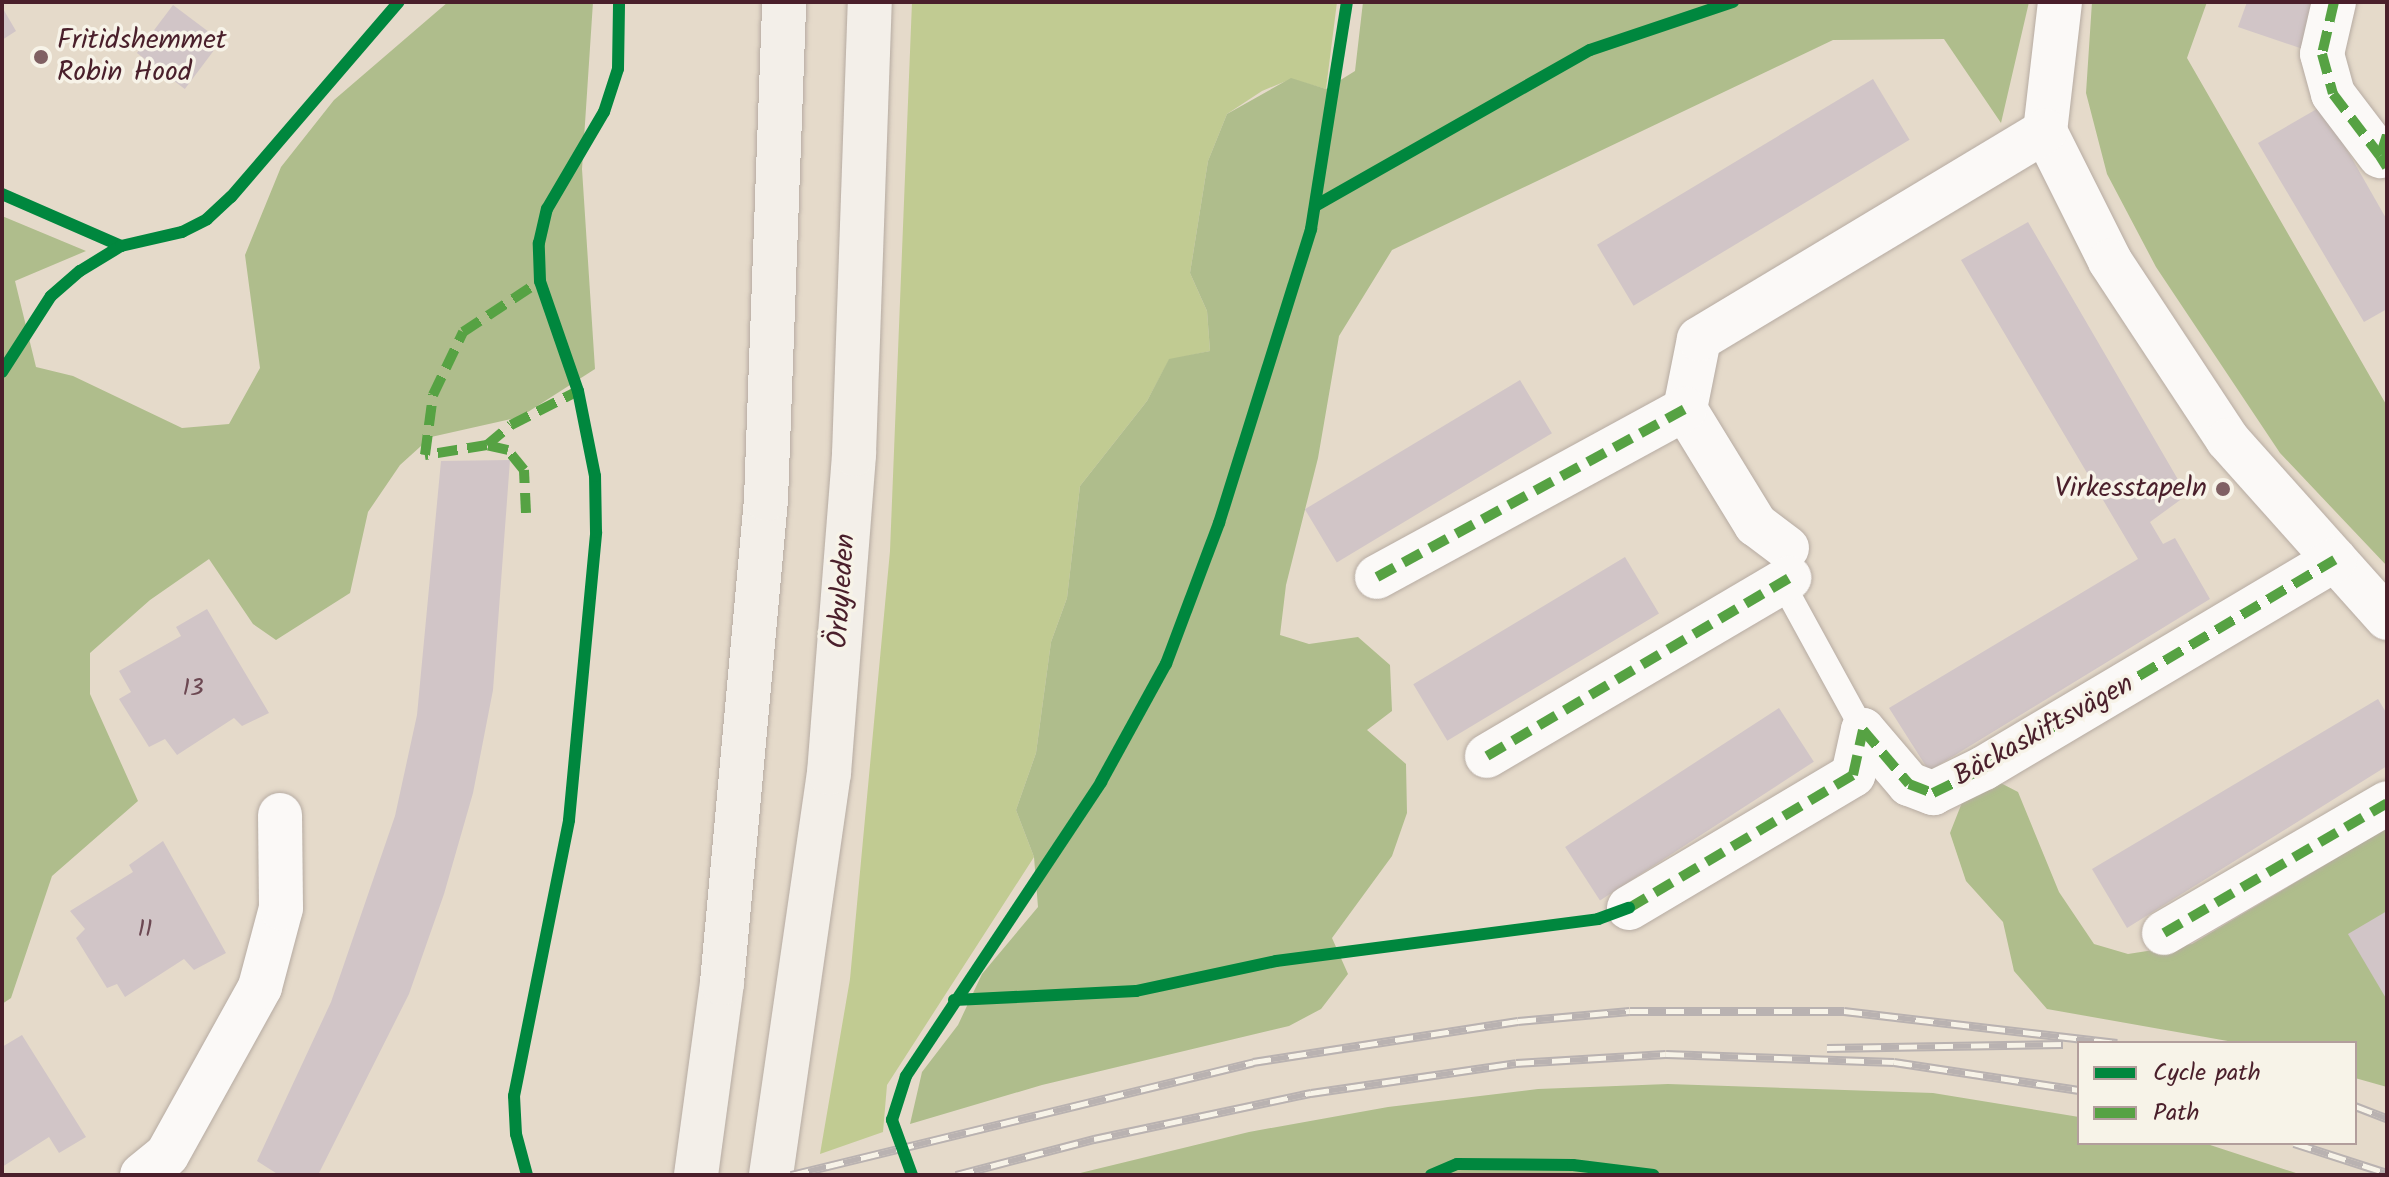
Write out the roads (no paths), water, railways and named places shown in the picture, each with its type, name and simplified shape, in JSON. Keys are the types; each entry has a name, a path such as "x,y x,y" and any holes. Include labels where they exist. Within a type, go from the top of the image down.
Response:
{"main road":[{"path":"696,1175 722,983 766,499 784,2"},
{"name":"Örbyleden","path":"771,1175 829,773 854,454 870,2"}],"street":[{"path":"2060,2 2045,131 2110,261 2228,440 2387,618"},
{"path":"2334,2 2322,54 2333,94 2385,153"},
{"path":"1487,756 1788,563 1756,525 1685,409 1699,339 2045,131"},
{"path":"1377,577 1685,409"},
{"name":"Bäckaskiftsvägen","path":"1863,730 1909,784 1933,793 1984,768 2335,560"},
{"path":"1629,908 1853,775 1863,730"},
{"path":"2164,933 2387,803"},
{"path":"142,1175 167,1155 260,987 281,908 280,815"}],"lane":[{"path":"1788,563 1789,595 1863,730"}],"railway":[{"path":"791,1175 1253,1062 1518,1021 1630,1011 1844,1011 2100,1041"},
{"path":"1827,1048 2063,1044"},
{"path":"956,1175 1094,1139 1311,1093 1516,1063 1666,1054 1894,1062 2077,1090"},
{"path":"2357,1107 2387,1118"},
{"path":"2300,1145 2387,1173"}],"place":[{"name":"Fritidshemmet Robin Hood","path":"41,57"},
{"name":"Virkesstapeln","path":"2223,489"}]}
